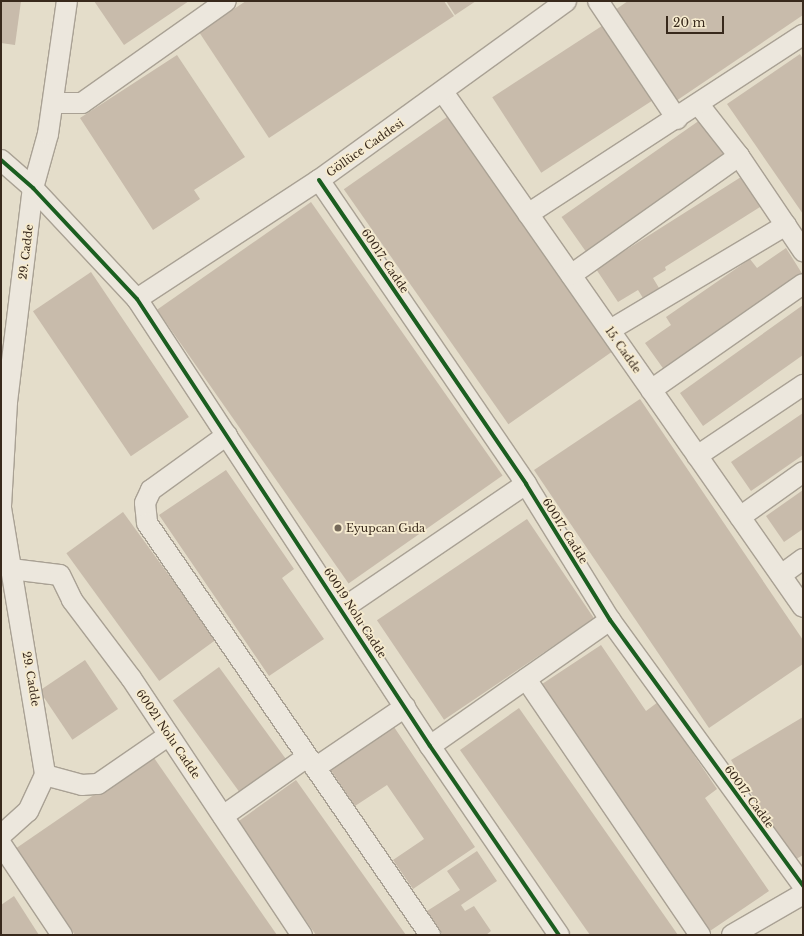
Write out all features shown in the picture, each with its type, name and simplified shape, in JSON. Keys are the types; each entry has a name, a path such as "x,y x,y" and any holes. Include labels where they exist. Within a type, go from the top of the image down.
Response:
{"street":[{"name":"29. Cadde","path":"45,775 1,507 7,402 34,188 48,134 67,1"},
{"path":"52,103 72,105 82,103 226,1"},
{"name":"Göllüce Caddesi","path":"137,299 319,180 443,92 566,1"},
{"path":"598,1 677,119"},
{"path":"528,214 699,105 803,35"},
{"name":"15. Cadde","path":"443,92 803,607"},
{"path":"699,105 739,156 803,251"},
{"path":"571,275 739,156"},
{"name":"60019 Nolu Cadde","path":"1,160 34,188 137,299 342,609 430,746 559,935"},
{"name":"60017. Cadde","path":"319,180 526,484 610,620 803,886"},
{"path":"610,330 786,224"},
{"path":"651,390 803,284"},
{"path":"697,456 803,385"},
{"path":"227,434 151,490 145,503 145,517 147,523 430,935"},
{"path":"740,517 803,472"},
{"path":"342,609 526,484"},
{"path":"781,575 803,559"},
{"name":"60021 Nolu Cadde","path":"11,569 60,575 72,600 131,678 302,935"},
{"path":"430,746 610,620"},
{"path":"526,679 700,935"},
{"path":"223,816 405,707"},
{"path":"1,835 28,811 45,775 82,785 98,784 169,735"},
{"path":"1,844 62,935"},
{"path":"732,935 803,894"}],"building":[{"path":"1,1 21,1 15,45 1,43"},
{"path":"94,1 189,1 124,45"},
{"path":"246,1 444,1 454,16 269,138 199,32"},
{"path":"446,1 476,1 455,15"},
{"path":"628,1 803,1 803,15 673,103 612,12"},
{"path":"608,22 657,97 541,173 492,97"},
{"path":"800,54 803,59 803,214 727,104"},
{"path":"177,55 245,157 194,190 200,199 153,230 80,118"},
{"path":"447,117 612,352 508,424 344,189"},
{"path":"700,120 724,154 586,251 562,217"},
{"path":"741,177 760,207 665,267 666,270 653,278 659,288 643,298 638,290 618,302 596,269"},
{"path":"311,202 503,476 349,583 157,310"},
{"path":"786,248 803,275 665,371 645,343 671,325 666,317 750,259 757,268"},
{"path":"91,272 189,417 131,456 33,311"},
{"path":"803,305 803,355 703,426 680,393"},
{"path":"640,399 803,640 803,664 709,728 534,470"},
{"path":"803,413 803,455 751,491 731,462"},
{"path":"226,470 294,569 282,578 324,639 269,676 159,515"},
{"path":"803,490 803,529 784,542 766,516"},
{"path":"123,512 216,640 159,681 66,553"},
{"path":"527,519 594,618 444,720 377,620"},
{"path":"601,645 646,711 658,702 717,789 705,798 769,891 704,935 536,688"},
{"path":"85,660 118,709 72,740 39,691"},
{"path":"219,667 287,760 240,794 173,701"},
{"path":"519,708 678,935 590,935 460,750"},
{"path":"803,717 803,855 793,861 731,760"},
{"path":"394,727 475,847 413,889 393,860 424,839 387,785 355,806 330,769"},
{"path":"152,755 277,935 75,935 15,849"},
{"path":"296,780 406,935 316,935 236,823"},
{"path":"477,851 497,881 461,905 465,911 474,906 491,931 486,935 443,935 427,911 460,890 447,871"},
{"path":"14,896 39,935 1,935 1,905"}],"cycle path":[{"path":"1,160 33,188 137,299 430,746 559,935"},
{"path":"319,180 526,484 610,620 803,886"}],"place":[{"name":"Eyupcan Gıda","path":"338,528"}]}
